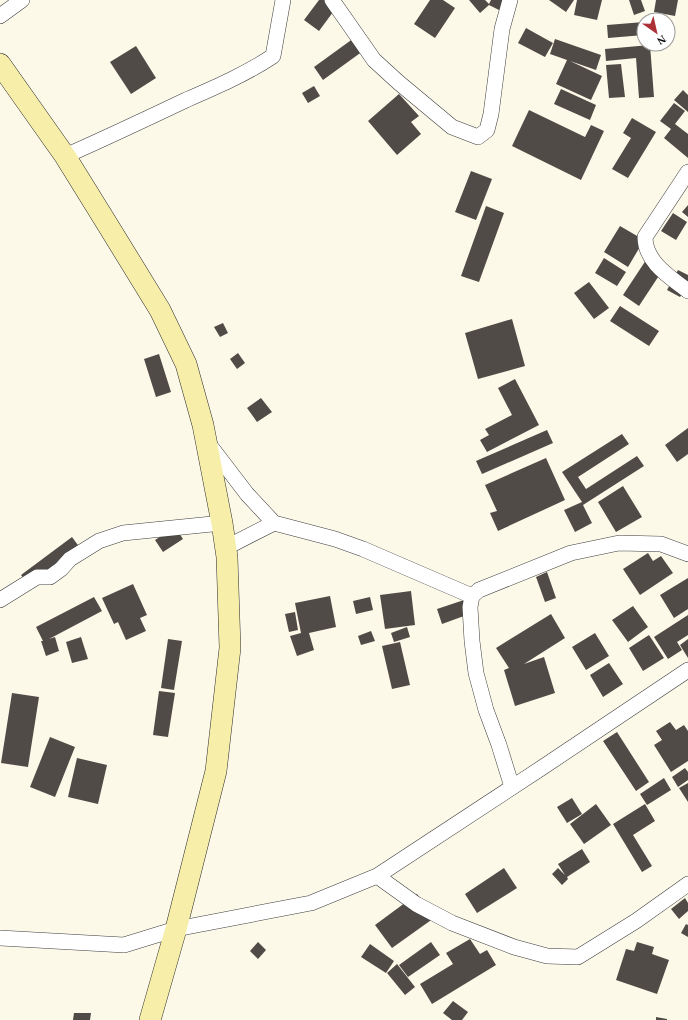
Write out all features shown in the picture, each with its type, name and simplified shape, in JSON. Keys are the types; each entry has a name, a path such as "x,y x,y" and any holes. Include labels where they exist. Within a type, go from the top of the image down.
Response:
{"main road":[{"path":"0,64 65,156 160,310 186,364 206,441 222,523 225,548 230,648 216,772 176,929 150,1020"}],"street":[{"path":"0,16 22,0"},
{"path":"65,156 219,85 261,64 273,56 282,0"},
{"path":"332,0 374,60 398,82 452,126 478,137 487,130 491,114 502,29 510,0"},
{"path":"688,172 645,237 645,245 650,257 665,273 688,291"},
{"path":"206,441 247,494 274,523 335,539 363,549 472,596"},
{"path":"0,600 37,576 50,577 61,569 70,559 99,541 123,533 222,523"},
{"path":"225,548 274,523"},
{"path":"512,787 486,710 476,673 470,607 472,596 479,590 571,553 619,543 661,544 688,554"},
{"path":"0,938 124,945 176,929 311,903 377,876 688,670"},
{"path":"377,876 416,904 452,923 514,947 547,956 578,957 636,921 688,884"}],"building":[{"path":"319,0 326,0 336,8 319,31 304,20"},
{"path":"430,0 443,0 455,8 435,38 414,24"},
{"path":"469,0 485,0 489,4 491,0 507,0 501,11 489,5 480,13"},
{"path":"549,0 574,0 566,12"},
{"path":"577,0 602,0 597,20 574,15"},
{"path":"629,0 641,0 645,11 636,12 636,14 634,15"},
{"path":"656,0 678,0 676,12 654,12"},
{"path":"636,23 636,36 608,38 607,25"},
{"path":"526,28 553,43 545,57 518,43"},
{"path":"354,38 363,51 323,80 314,67"},
{"path":"555,39 601,55 596,70 570,61 602,76 591,100 556,84 567,60 550,54"},
{"path":"136,46 156,78 131,94 110,62"},
{"path":"636,46 636,52 651,52 654,97 639,98 636,58 606,61 605,49"},
{"path":"621,64 625,97 609,98 606,65"},
{"path":"314,86 320,96 308,103 302,93"},
{"path":"561,89 596,105 590,120 554,104"},
{"path":"683,90 688,95 688,112 674,100"},
{"path":"399,94 419,116 411,122 421,134 397,155 368,121"},
{"path":"674,103 685,111 675,124 688,134 688,158 664,138 671,129 660,121"},
{"path":"529,110 585,137 591,125 604,131 581,180 512,146"},
{"path":"632,118 656,132 628,178 612,169 631,138 623,133"},
{"path":"471,171 492,179 476,220 455,212"},
{"path":"688,205 688,217 682,212"},
{"path":"486,206 504,213 479,282 461,276"},
{"path":"673,213 687,222 676,240 661,231"},
{"path":"620,226 644,240 628,267 604,252"},
{"path":"650,254 666,265 639,306 623,295"},
{"path":"604,258 626,272 617,286 595,273"},
{"path":"678,270 688,275 688,284 680,297 667,290"},
{"path":"589,282 609,308 594,319 574,293"},
{"path":"620,306 659,331 649,346 610,321"},
{"path":"512,319 525,366 478,379 465,333"},
{"path":"223,323 228,333 220,337 214,327"},
{"path":"238,353 245,363 237,369 230,359"},
{"path":"159,354 171,392 156,397 144,359"},
{"path":"515,379 539,425 487,452 480,440 489,435 485,429 512,415 498,388"},
{"path":"261,398 272,412 257,422 247,408"},
{"path":"688,428 688,454 677,462 665,445"},
{"path":"547,430 553,443 482,474 476,461"},
{"path":"622,434 629,444 578,477 586,489 637,456 644,466 583,505 592,523 575,532 564,510 582,502 562,472"},
{"path":"546,458 565,500 498,531 490,513 497,511 485,485"},
{"path":"623,486 642,517 616,532 598,502"},
{"path":"175,527 183,539 163,552 155,540"},
{"path":"72,537 83,552 32,589 21,575"},
{"path":"648,553 653,561 661,556 673,573 640,595 623,569"},
{"path":"547,572 556,598 545,602 536,577"},
{"path":"688,578 688,609 674,618 660,595"},
{"path":"133,584 147,615 140,618 146,631 126,640 118,622 114,624 102,598"},
{"path":"411,591 415,625 385,629 380,595"},
{"path":"330,596 336,627 309,633 314,650 297,656 290,636 301,633 295,603"},
{"path":"94,597 102,611 49,639 55,637 59,651 46,656 41,641 43,641 36,627"},
{"path":"370,597 373,610 356,614 353,601"},
{"path":"470,598 475,612 442,624 437,609"},
{"path":"633,606 648,627 628,642 612,620"},
{"path":"295,612 298,630 289,632 285,614"},
{"path":"551,614 565,638 524,664 544,657 555,693 515,706 504,670 509,668 496,648"},
{"path":"688,615 688,635 677,642 682,650 668,659 654,637"},
{"path":"407,627 410,637 394,642 391,633"},
{"path":"371,631 375,641 361,645 358,636"},
{"path":"595,633 609,656 586,670 572,647"},
{"path":"649,635 664,658 643,671 629,648"},
{"path":"81,637 88,659 72,663 66,642"},
{"path":"168,639 182,641 174,690 161,688"},
{"path":"688,639 688,658 680,645"},
{"path":"400,642 410,685 392,689 382,646"},
{"path":"609,663 623,684 603,697 590,675"},
{"path":"159,691 175,693 168,737 153,735"},
{"path":"12,693 39,697 28,767 1,763"},
{"path":"670,722 676,730 684,725 688,731 688,761 671,772 654,745 662,740 656,731"},
{"path":"617,732 649,782 636,791 603,741"},
{"path":"50,737 75,747 55,797 30,787"},
{"path":"77,758 107,765 98,804 68,797"},
{"path":"685,768 688,772 688,780 678,787 672,777"},
{"path":"664,778 671,790 647,805 640,794"},
{"path":"688,783 688,802 679,788"},
{"path":"572,798 582,814 567,823 557,807"},
{"path":"596,804 611,825 584,844 570,824"},
{"path":"645,804 655,821 633,835 652,866 642,872 613,824"},
{"path":"582,849 590,862 567,877 568,879 562,885 552,874 558,868 565,875 558,864"},
{"path":"504,868 517,888 477,913 465,894"},
{"path":"417,894 434,918 392,948 375,925"},
{"path":"685,898 688,903 688,911 679,919 671,909"},
{"path":"686,924 688,925 688,937 681,933"},
{"path":"470,939 480,954 487,950 496,965 432,1004 420,984 453,964 446,953"},
{"path":"258,942 266,950 258,959 250,951"},
{"path":"431,942 440,955 408,977 399,965"},
{"path":"637,942 654,947 652,954 669,960 657,994 616,980 626,949 634,951"},
{"path":"370,944 394,961 386,973 361,957"},
{"path":"397,964 415,987 405,995 387,973"},
{"path":"453,1001 468,1012 462,1020 452,1020 443,1013"},
{"path":"74,1013 91,1013 90,1020 73,1020"},
{"path":"656,1017 667,1019 667,1020 656,1020"}]}
